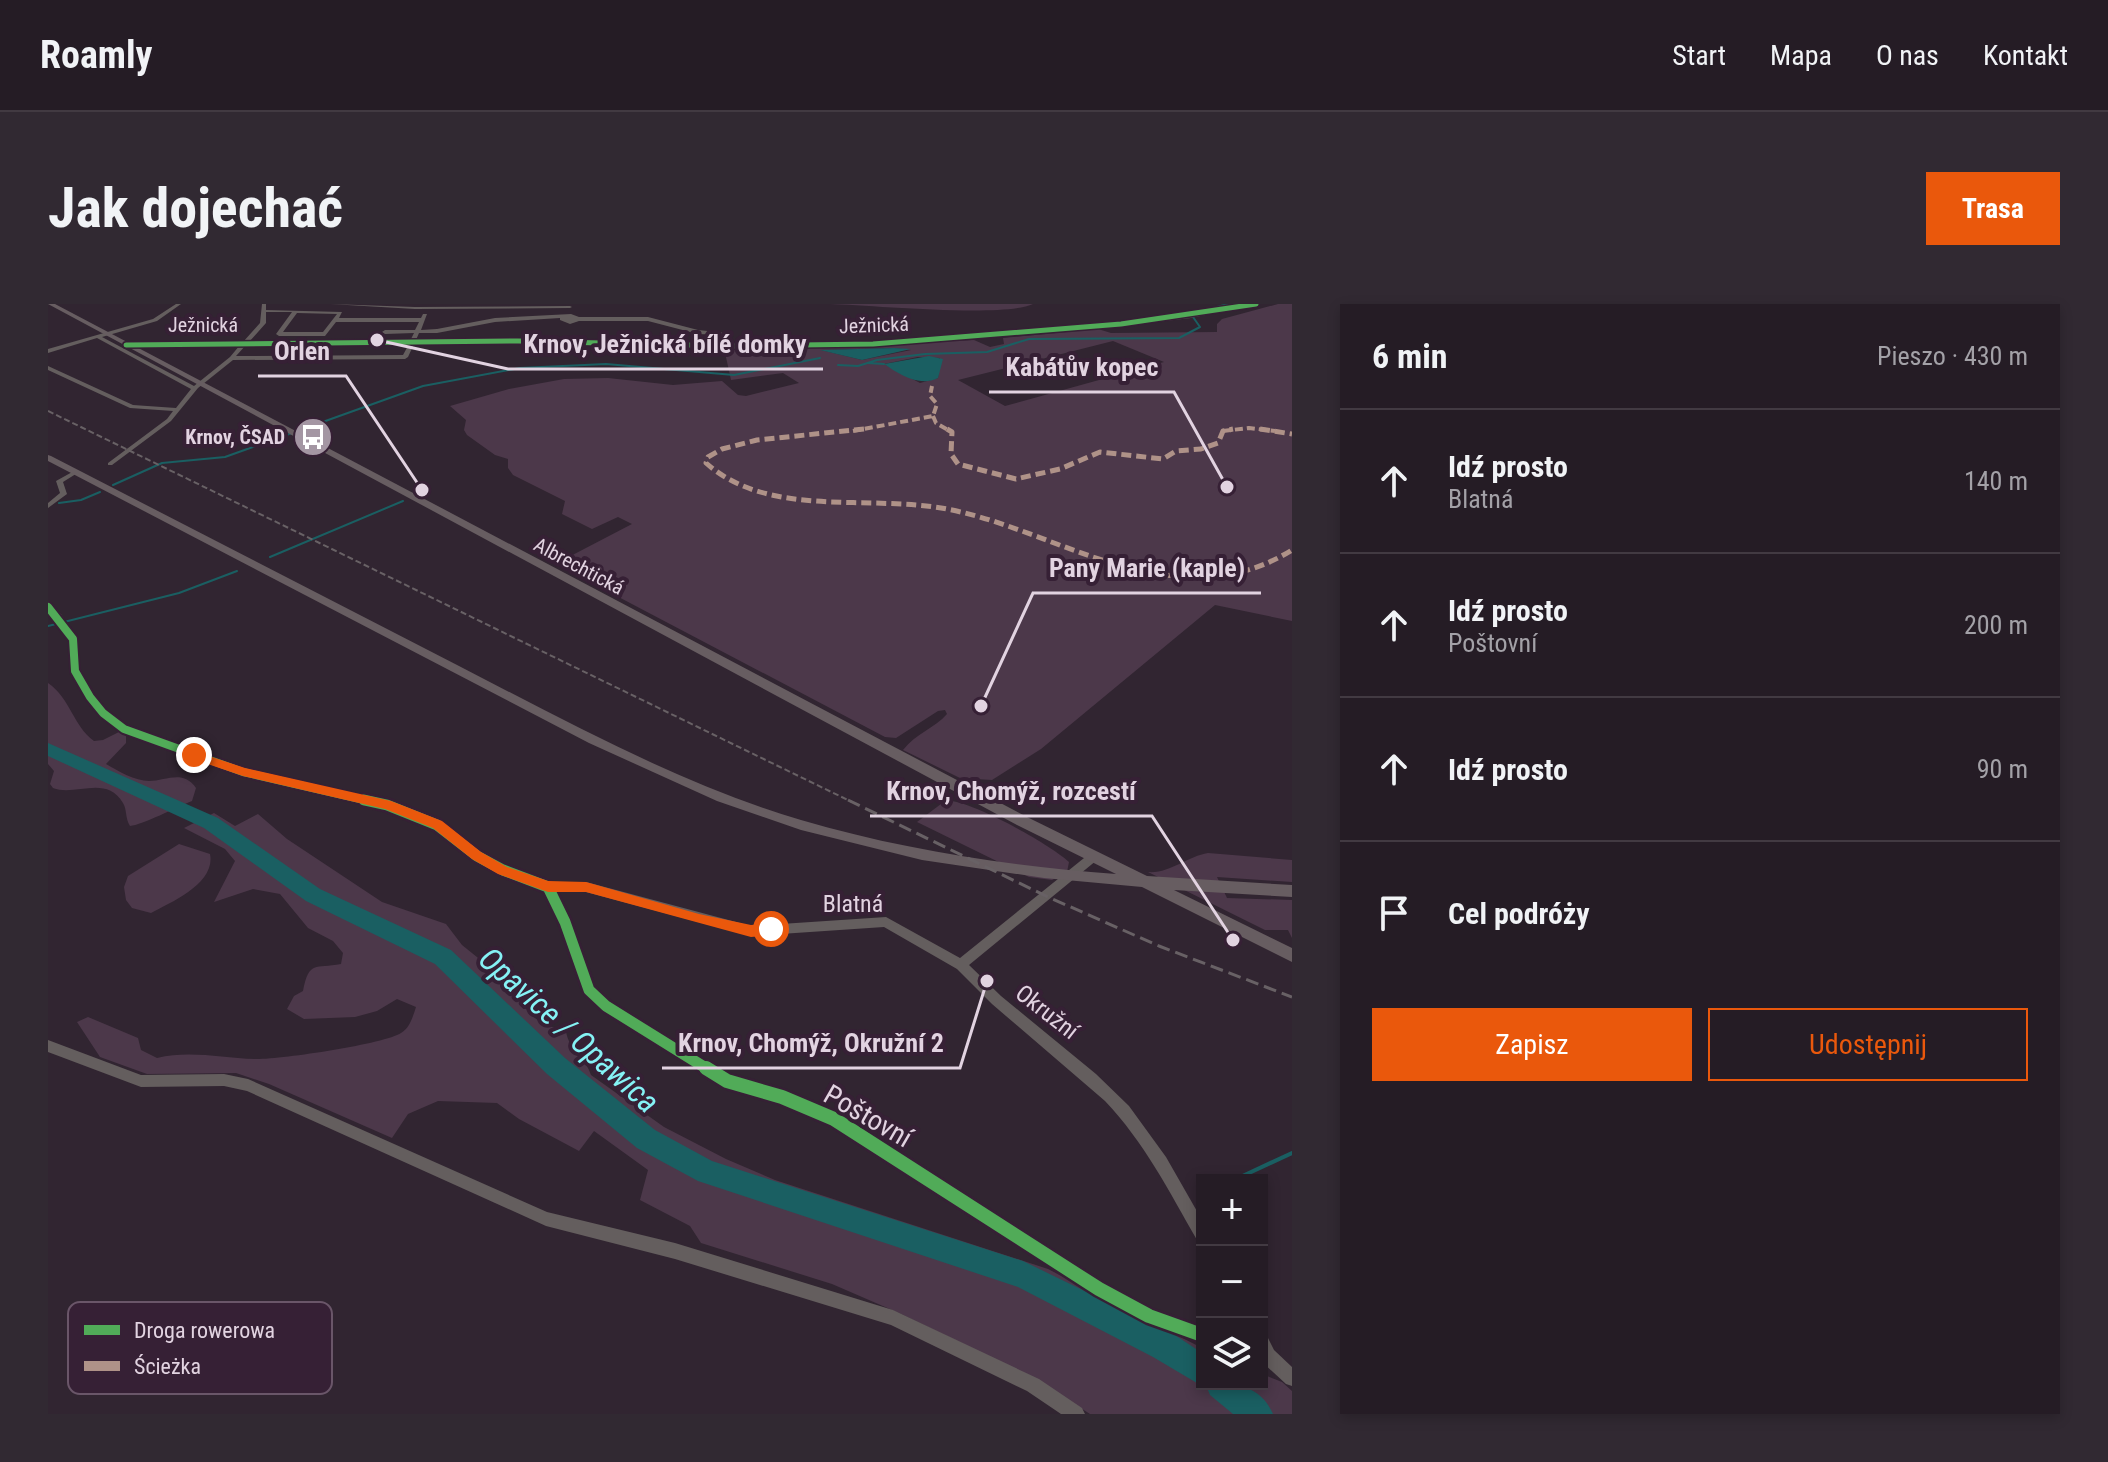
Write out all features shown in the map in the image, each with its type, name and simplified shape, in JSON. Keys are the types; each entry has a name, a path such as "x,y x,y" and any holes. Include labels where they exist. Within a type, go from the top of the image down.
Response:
{"main road":[{"name":"Albrechtická","path":"50,304 198,386 1093,857 1292,955"},
{"path":"48,458 654,770 778,818 896,849 1033,872 1292,891"}],"street":[{"path":"48,351 155,320 179,304"},
{"path":"332,304 648,319 698,332 724,333"},
{"name":"Ježnická","path":"126,345 566,341 729,346 928,341 1191,316 1256,304"},
{"path":"110,464 178,410 198,386 232,358 263,323 264,308 340,313 325,334 279,334 296,311"},
{"path":"232,358 405,357 428,308"},
{"path":"385,332 437,331 495,320 562,319 572,315"},
{"path":"566,341 572,315"},
{"path":"335,320 422,320"},
{"path":"719,320 729,346"},
{"path":"98,337 198,386"},
{"path":"48,368 132,407 178,410"},
{"path":"48,506 64,494 60,480 76,472"},
{"path":"48,607 75,644 75,671 90,697 103,713 124,729 243,772 387,805 414,815 437,825 477,856 503,870 548,887"},
{"path":"961,965 1093,857"},
{"name":"Blatná","path":"548,887 586,887 751,931 886,922 961,965"},
{"name":"Poštovní","path":"548,887 565,922 589,990 606,1006 727,1081 782,1097 834,1119 1099,1289 1149,1316 1196,1333"},
{"name":"Okružní","path":"961,965 989,997 1071,1061 1112,1098 1140,1132 1196,1225"},
{"path":"48,1046 141,1081 224,1080 248,1085 546,1219 675,1251 893,1318 1033,1385 1076,1414"},
{"path":"1268,1355 1292,1378"}],"shaded area":[{"path":"830,304 1033,304 994,310 935,310"},
{"path":"1278,304 1292,304 1292,621 1215,605 1041,749 992,780 960,778 903,750 942,719 947,714 945,710 938,711 896,738 885,737 573,573 561,561 632,524 618,517 592,529 562,514 565,501 513,475 508,468 508,459 495,455 467,435 464,430 466,420 450,406 509,389 564,379 608,378 673,385 722,381 738,395 746,396 799,383 783,373 731,380 724,348 974,340 990,347 1004,344 1003,338 1098,329 1111,333 1217,332 1217,324 1222,319","holes":["1113,341 1164,362 1005,406 958,380","821,350 911,350 862,360","918,357 940,358 938,378 920,383 884,364"]},
{"path":"911,349 862,360 820,350"},
{"path":"929,356 943,359 938,378 931,380 910,378 884,364"},
{"path":"48,683 56,689 81,728 94,741 121,731 126,735 126,743 106,764 144,781 174,777 186,779 196,788 192,801 130,826 123,803 108,790 53,788 50,784 54,771 48,764"},
{"path":"945,801 990,814 1028,834 1069,862 1067,872 1052,880 1029,877 917,822"},
{"path":"214,813 235,826 258,814 287,839 382,902 446,924 462,945 503,978 520,997 529,1014 545,1025 566,1031 570,1043 591,1075 664,1127 775,1180 1048,1269 1196,1345 1196,1390 1268,1390 1268,1376 1282,1382 1292,1391 1292,1414 1090,1414 1034,1378 899,1313 832,1284 701,1243 690,1226 640,1200 648,1170 594,1131 579,1151 519,1119 497,1103 438,1101 408,1114 392,1138 269,1084 236,1073 147,1074 100,1057 77,1022 88,1017 138,1038 141,1050 157,1058 194,1055 267,1059 375,1042 401,1033 411,1022 416,1007 397,999 377,1011 355,1017 304,1019 287,1009 294,996 303,991 311,970 341,964 343,953 333,941 308,928 280,894 253,889 214,902 235,861 225,849 184,828"},
{"path":"179,844 210,854 210,864 200,883 151,913 132,908 126,900 124,887 128,876"},
{"path":"1208,853 1292,860 1292,882 1217,877 1227,898 1292,900 1292,938 1288,930 1265,930 1148,872 1163,870"}],"waterway":[{"path":"838,365 858,366 877,360 925,354 987,352 1029,339 1179,338 1200,327 1193,317 1195,313 1228,304"},
{"path":"113,485 162,463 225,457 423,386 520,368 606,364 734,375 820,358"},
{"path":"868,363 884,364"},
{"path":"59,503 81,500 100,492"},
{"path":"270,557 403,501"},
{"path":"48,626 179,593 237,571"},
{"name":"Opavice / Opawica","path":"48,749 211,823 313,895 443,957 556,1066 646,1139 707,1172 1023,1275 1164,1346 1196,1367"},
{"path":"1247,1174 1292,1153"},
{"path":"1164,1346 1174,1338"},
{"name":"Opavice / Opawica","path":"1228,1390 1257,1414"}],"railway":[{"path":"48,411 852,802"},
{"path":"848,800 1048,897 1159,946 1292,997"}],"marked path":[{"path":"932,386 930,396 937,404 933,416 847,432 757,440 722,449 708,457 706,463 723,478 746,489 804,499 894,502 950,510 983,518 1111,563 1175,576 1236,574 1266,565 1292,550"},
{"path":"933,416 936,423 952,432 951,454 958,464 1016,479 1060,469 1100,452 1163,459 1176,451 1201,449 1218,443 1223,431 1232,429 1292,434"}],"cycle path":[{"path":"126,345 518,341 729,346 873,344 1121,324 1256,304"},
{"path":"48,607 73,639 75,671 90,697 103,713 124,729 243,772 387,805 414,815 437,825 477,856 503,870 548,887 565,922 589,990 606,1006 727,1081 782,1097 834,1119 1099,1289 1149,1316 1196,1333"}],"place":[{"name":"Krnov, Ježnická bílé domky","path":"377,340"},
{"name":"Krnov, ČSAD","path":"313,437"},
{"name":"Kabátův kopec","path":"1227,487"},
{"name":"Orlen","path":"422,490"},
{"name":"Pany Marie (kaple)","path":"981,706"},
{"name":"Krnov, Chomýž, rozcestí","path":"1233,940"},
{"name":"Krnov, Chomýž, Okružní 2","path":"987,981"}],"route":[{"path":"194,755 243,772 387,805 437,825 477,856 503,870 548,887 586,887 699,920 751,931 771,929"}]}
